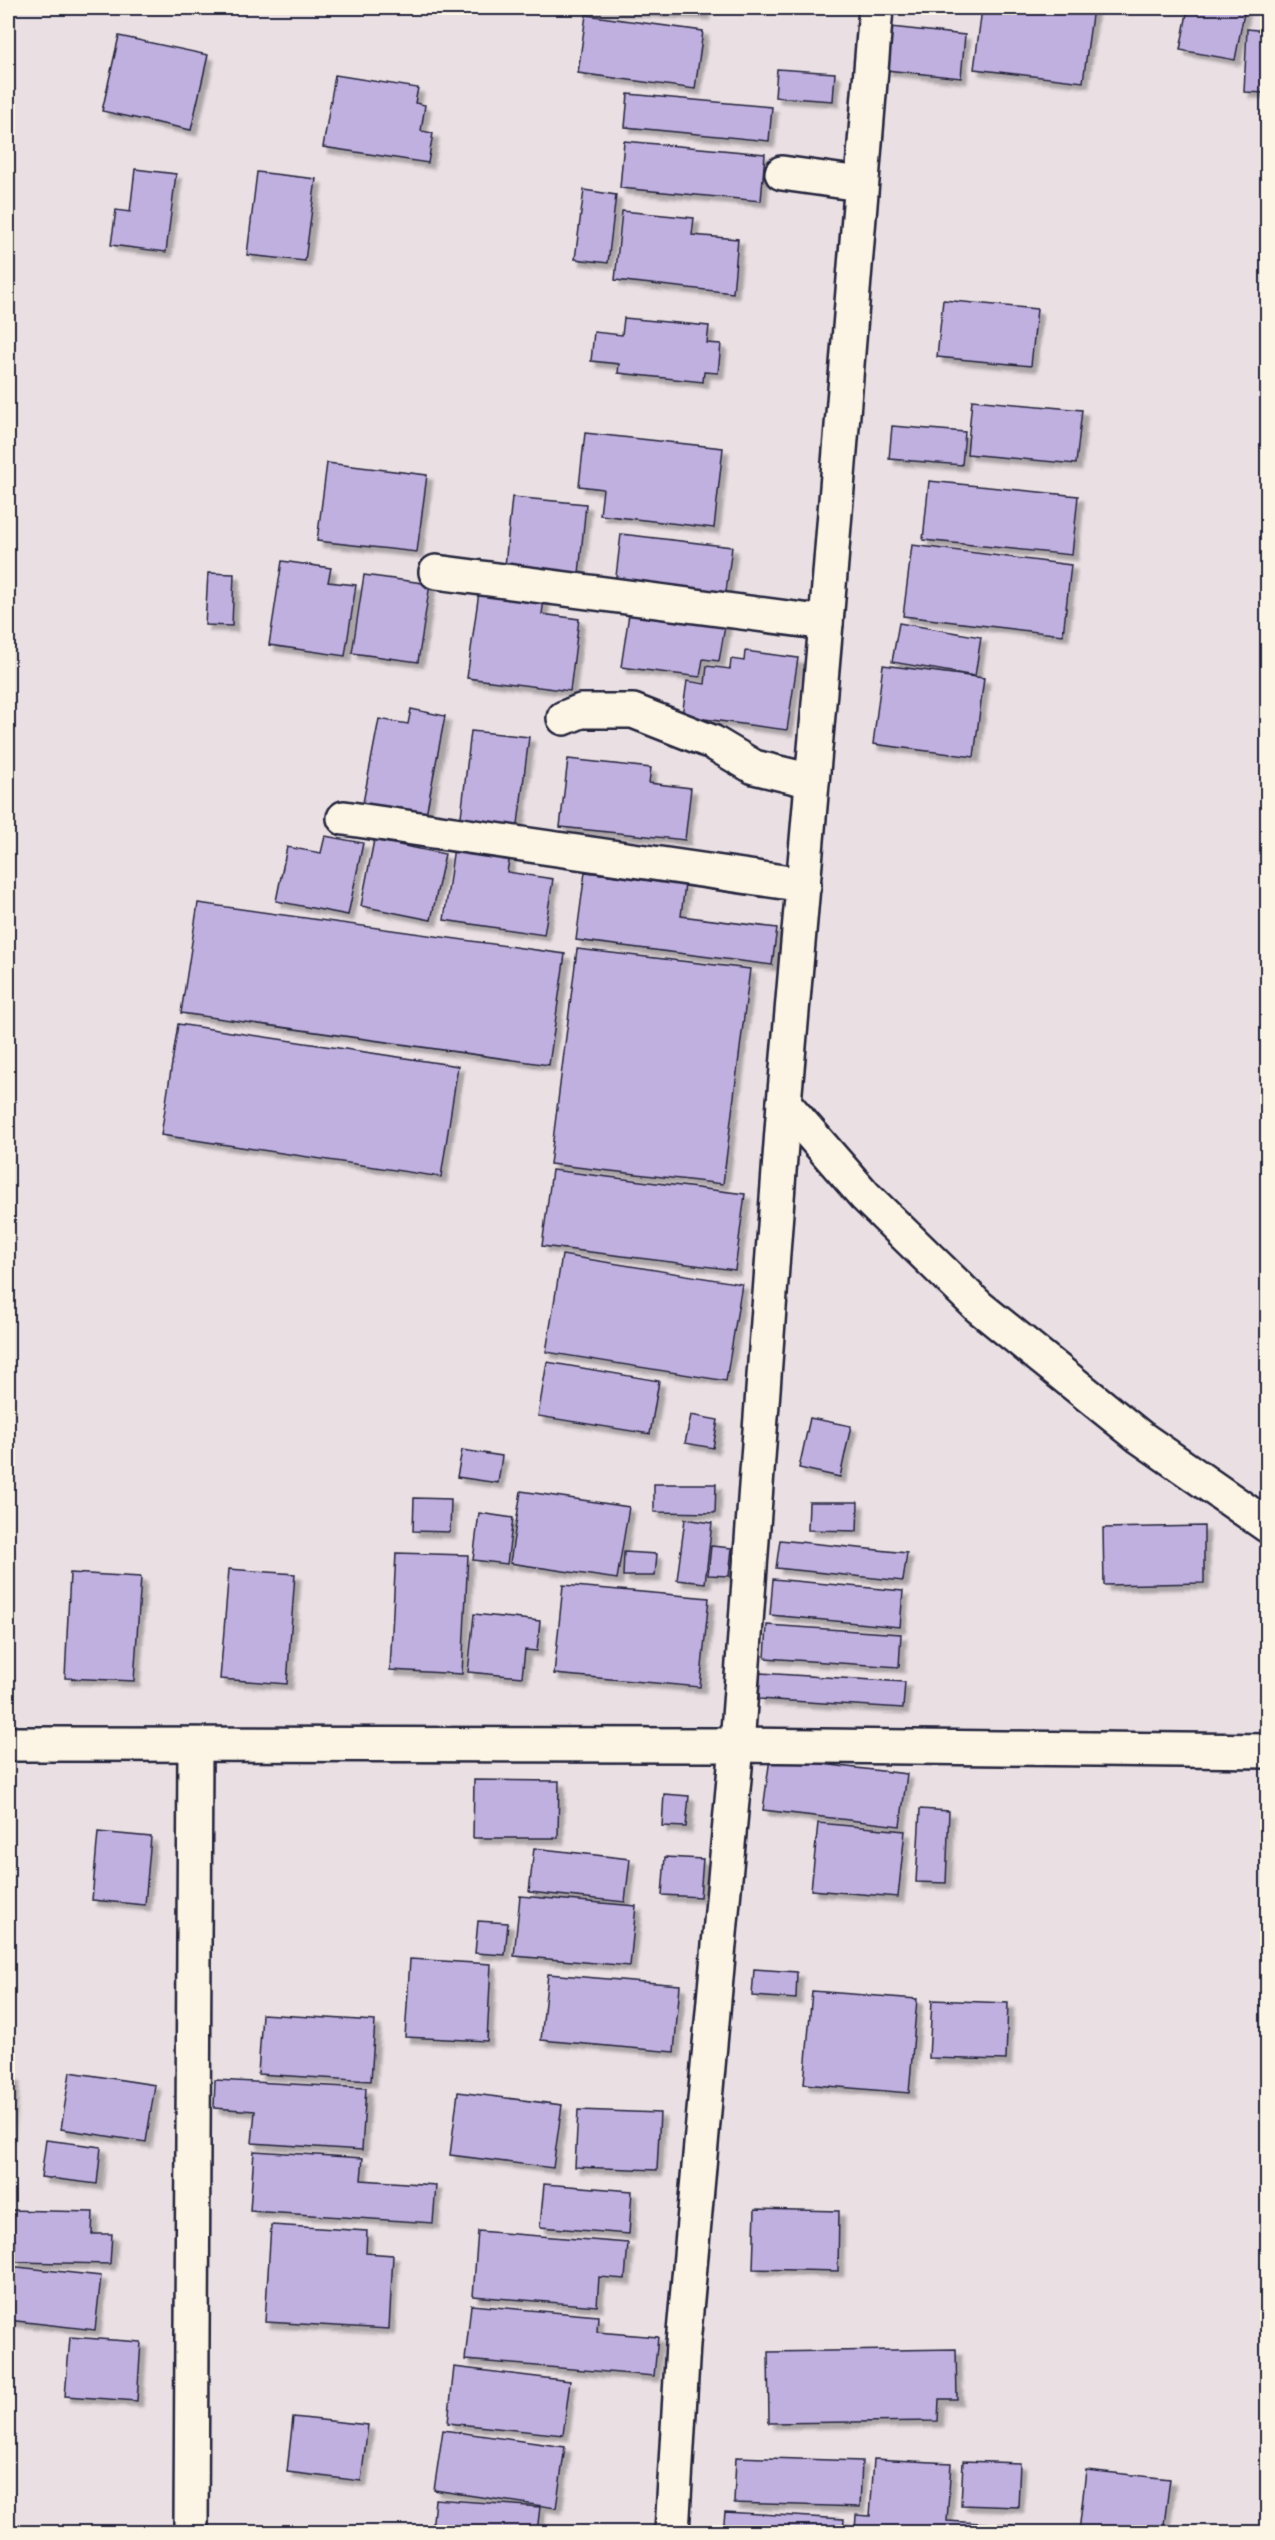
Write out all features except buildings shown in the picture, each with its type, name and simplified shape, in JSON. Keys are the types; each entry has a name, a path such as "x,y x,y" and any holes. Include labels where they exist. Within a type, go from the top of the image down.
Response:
{"street":[{"path":"672,2532 683,2343 736,1744 784,1103 876,8"},
{"path":"782,173 860,184"},
{"path":"436,572 826,623"},
{"path":"564,718 581,711 633,711 712,742 754,767 812,781"},
{"path":"344,818 804,885"},
{"path":"784,1103 865,1196 979,1307 1140,1437 1268,1526"},
{"path":"8,1744 195,1746 736,1744 1268,1751"},
{"path":"191,2532 195,1746"}]}
